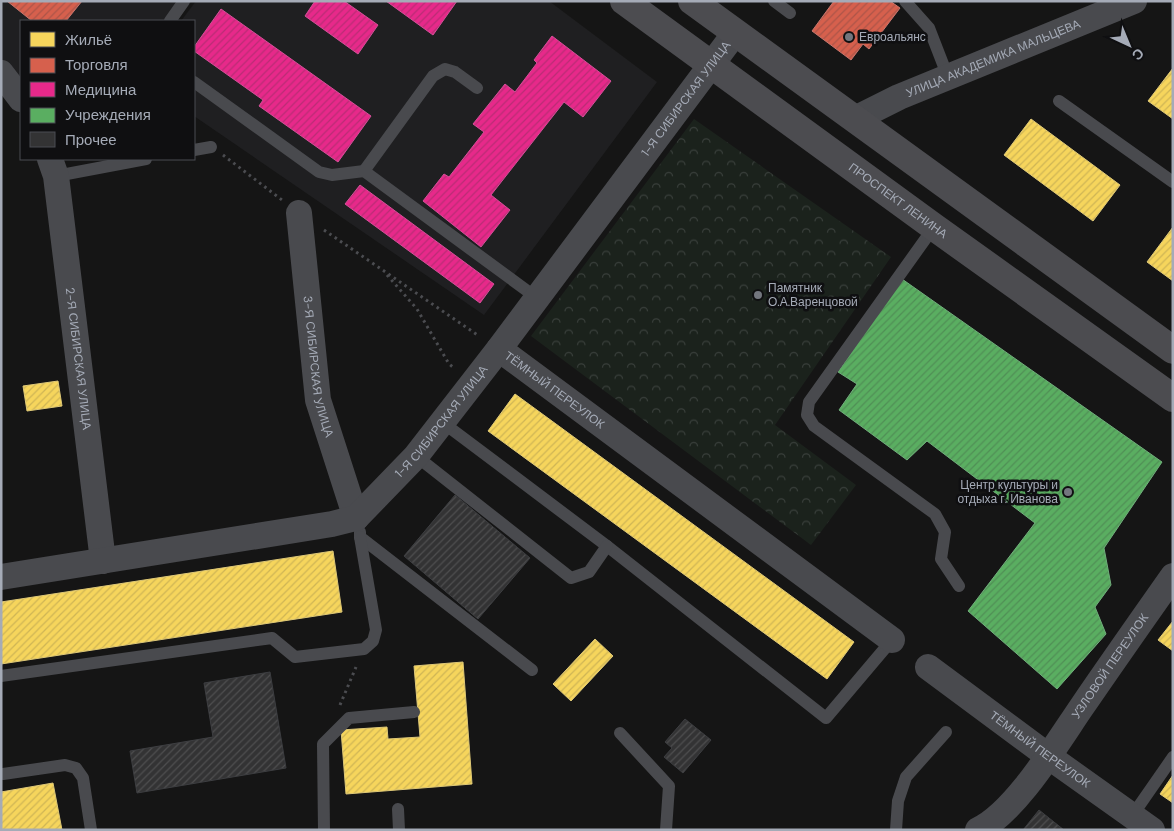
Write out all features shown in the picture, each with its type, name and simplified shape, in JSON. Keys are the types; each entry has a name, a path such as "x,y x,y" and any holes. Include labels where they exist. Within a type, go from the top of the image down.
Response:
{"highway":[{"name":"ПРОСПЕКТ ЛЕНИНА","path":"624,1 710,66 1173,398"},
{"path":"692,1 1173,350"},
{"path":"827,149 855,119"}],"street":[{"name":"УЛИЦА АКАДЕМИКА МАЛЬЦЕВА","path":"855,119 899,97 1134,1"},
{"name":"1-Я СИБИРСКАЯ УЛИЦА","path":"358,527 499,349 735,33"},
{"path":"1,73 20,98"},
{"name":"2-Я СИБИРСКАЯ УЛИЦА","path":"53,167 103,561"},
{"name":"3-Я СИБИРСКАЯ УЛИЦА","path":"299,213 318,400 358,527"},
{"name":"ТЁМНЫЙ ПЕРЕУЛОК","path":"499,349 892,640"},
{"path":"1,577 332,524 358,527"},
{"name":"УЗЛОВОЙ ПЕРЕУЛОК","path":"979,830 1003,813 1019,794 1048,756 1173,576"},
{"name":"ТЁМНЫЙ ПЕРЕУЛОК","path":"928,667 1142,823"}],"lane":[{"path":"171,20 184,1"},
{"path":"774,1 790,13"},
{"path":"906,1 929,28 948,77"},
{"path":"364,171 433,76 445,69 455,72 477,88"},
{"path":"195,83 319,172 332,175 364,171 537,298"},
{"path":"1060,101 1173,182"},
{"path":"195,150 211,147"},
{"path":"53,167 134,160"},
{"path":"934,227 809,402 807,415 814,426 935,514 946,532 942,559 959,586"},
{"path":"442,422 607,546 826,718 892,640"},
{"path":"416,456 571,578 589,572 607,546"},
{"path":"1,676 272,638 295,657 364,649 373,641 376,630 358,527"},
{"path":"358,527 532,670"},
{"path":"324,830 323,744 349,718 414,712"},
{"path":"620,732 669,786 666,830"},
{"path":"896,830 898,801 906,777 946,732"},
{"path":"1142,823 1173,757"},
{"path":"3,774 65,765 76,768 83,778 91,830"},
{"path":"398,809 399,830"}],"path":[{"name":"ТЁМНЫЙ ПЕРЕУЛОК","path":"211,147 299,213 499,349"},
{"path":"383,270 417,309 449,364"},
{"path":"338,710 364,649"}],"shaded area":[{"path":"1,1 192,1 178,20 20,20 20,96 1,75"},
{"path":"196,1 549,1 657,82 484,315 195,117 195,20 182,20"}],"green space":[{"path":"694,119 891,257 775,425 856,485 811,545 531,336"}],"building: Жильё":[{"path":"1173,68 1173,119 1148,101"},
{"path":"1031,119 1120,185 1093,221 1004,155"},
{"path":"1173,227 1173,281 1147,262"},
{"path":"58,381 62,406 27,411 23,386"},
{"path":"515,394 854,642 827,679 488,431"},
{"path":"333,551 342,612 1,664 1,602"},
{"path":"1173,621 1173,651 1158,640"},
{"path":"595,639 613,656 571,701 553,684"},
{"path":"463,662 472,784 346,794 341,730 387,727 388,739 420,737 414,666"},
{"path":"1173,775 1173,803 1160,794"},
{"path":"53,783 62,830 1,830 1,792"}],"building: Торговля":[{"path":"7,1 82,1 67,20 31,20"},
{"name":"Евроальянс","path":"834,1 890,1 900,8 869,49 863,44 851,60 812,31"}],"building: Медицина":[{"path":"315,1 344,1 378,25 358,54 305,16"},
{"path":"386,1 457,1 433,35"},
{"path":"221,9 371,116 338,162 259,106 263,100 195,52 195,46"},
{"path":"552,36 611,81 583,117 564,102 491,195 510,210 481,247 423,201 444,174 449,177 484,132 473,124 505,84 515,92 537,63 534,60"},
{"path":"360,185 494,284 480,303 345,204"}],"building: Учреждения":[{"name":"Центр культуры и отдыха г. Иванова","path":"902,279 1162,462 1104,548 1111,585 1095,607 1106,634 1057,689 968,611 1035,523 927,441 907,460 839,410 857,384 838,372"}],"building: Прочее":[{"path":"455,495 530,558 478,619 404,556"},
{"path":"270,672 286,768 137,793 130,751 213,737 204,683"},
{"path":"685,719 711,740 683,773 664,757 672,748 665,742"},
{"path":"1039,810 1064,830 1023,830"}],"place":[{"name":"Евроальянс","path":"849,37"},
{"name":"Памятник О.А.Варенцовой","path":"758,295"},
{"name":"Центр культуры и отдыха г. Иванова","path":"1068,492"}]}
